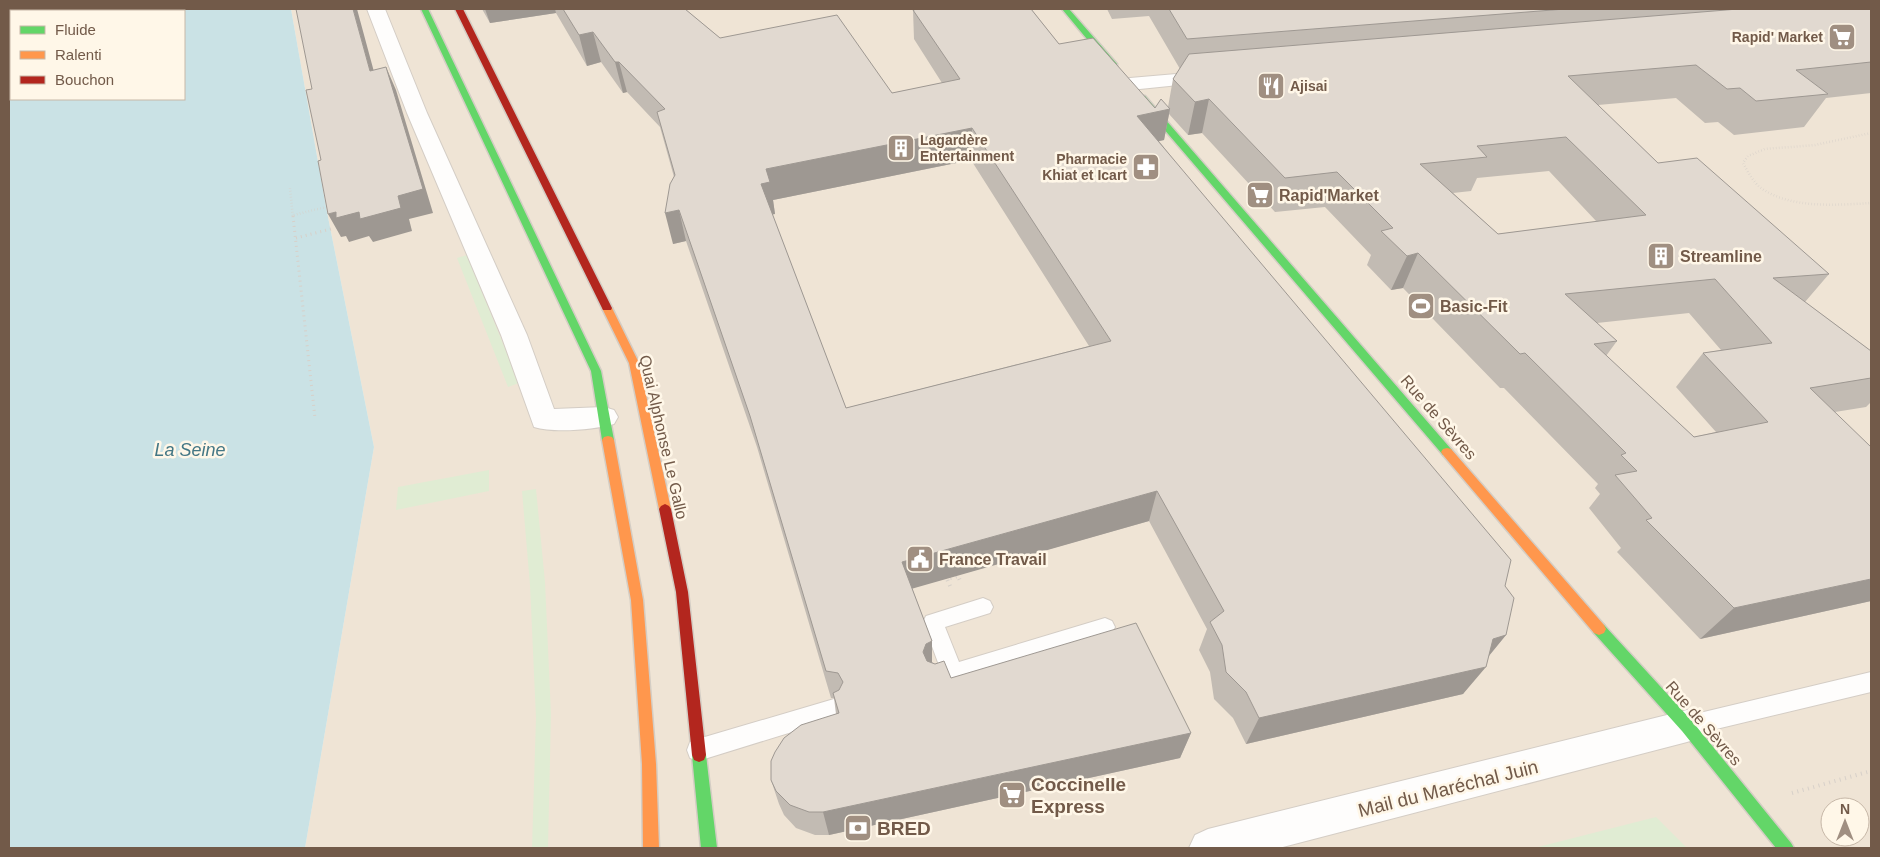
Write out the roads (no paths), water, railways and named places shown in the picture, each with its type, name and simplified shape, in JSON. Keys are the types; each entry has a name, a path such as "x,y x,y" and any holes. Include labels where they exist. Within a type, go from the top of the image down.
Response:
{"main road":[{"path":"424,9 596,371 637,600 649,764 651,848"},
{"name":"Quai Alphonse Le Gallo","path":"459,9 634,363 682,592 709,848"},
{"name":"Rue de Sèvres","path":"1065,9 1637,673 1687,726 1786,848"}],"street":[{"path":"376,9 417,113 514,335 544,420 604,417"},
{"path":"1130,84 1228,76"},
{"name":"Mail du Maréchal Juin","path":"1208,848 1687,726"}],"lane":[{"path":"983,607 933,622 944,676 1105,628"},
{"path":"1687,726 1871,682"},
{"path":"698,750 834,709"}],"water":[{"name":"La Seine","path":"9,9 291,9 326,207 374,447 305,848 9,848"}],"place":[{"name":"Rapid' Market","path":"1842,37"},
{"name":"Ajisai","path":"1271,86"},
{"name":"Lagardère Entertainment","path":"901,148"},
{"name":"Pharmacie Khiat et Icart","path":"1146,167"},
{"name":"Rapid'Market","path":"1260,195"},
{"name":"Streamline","path":"1661,256"},
{"name":"Basic-Fit","path":"1421,306"},
{"name":"France Travail","path":"920,559"},
{"name":"Coccinelle Express","path":"1012,795"},
{"name":"BRED","path":"858,828"}]}
